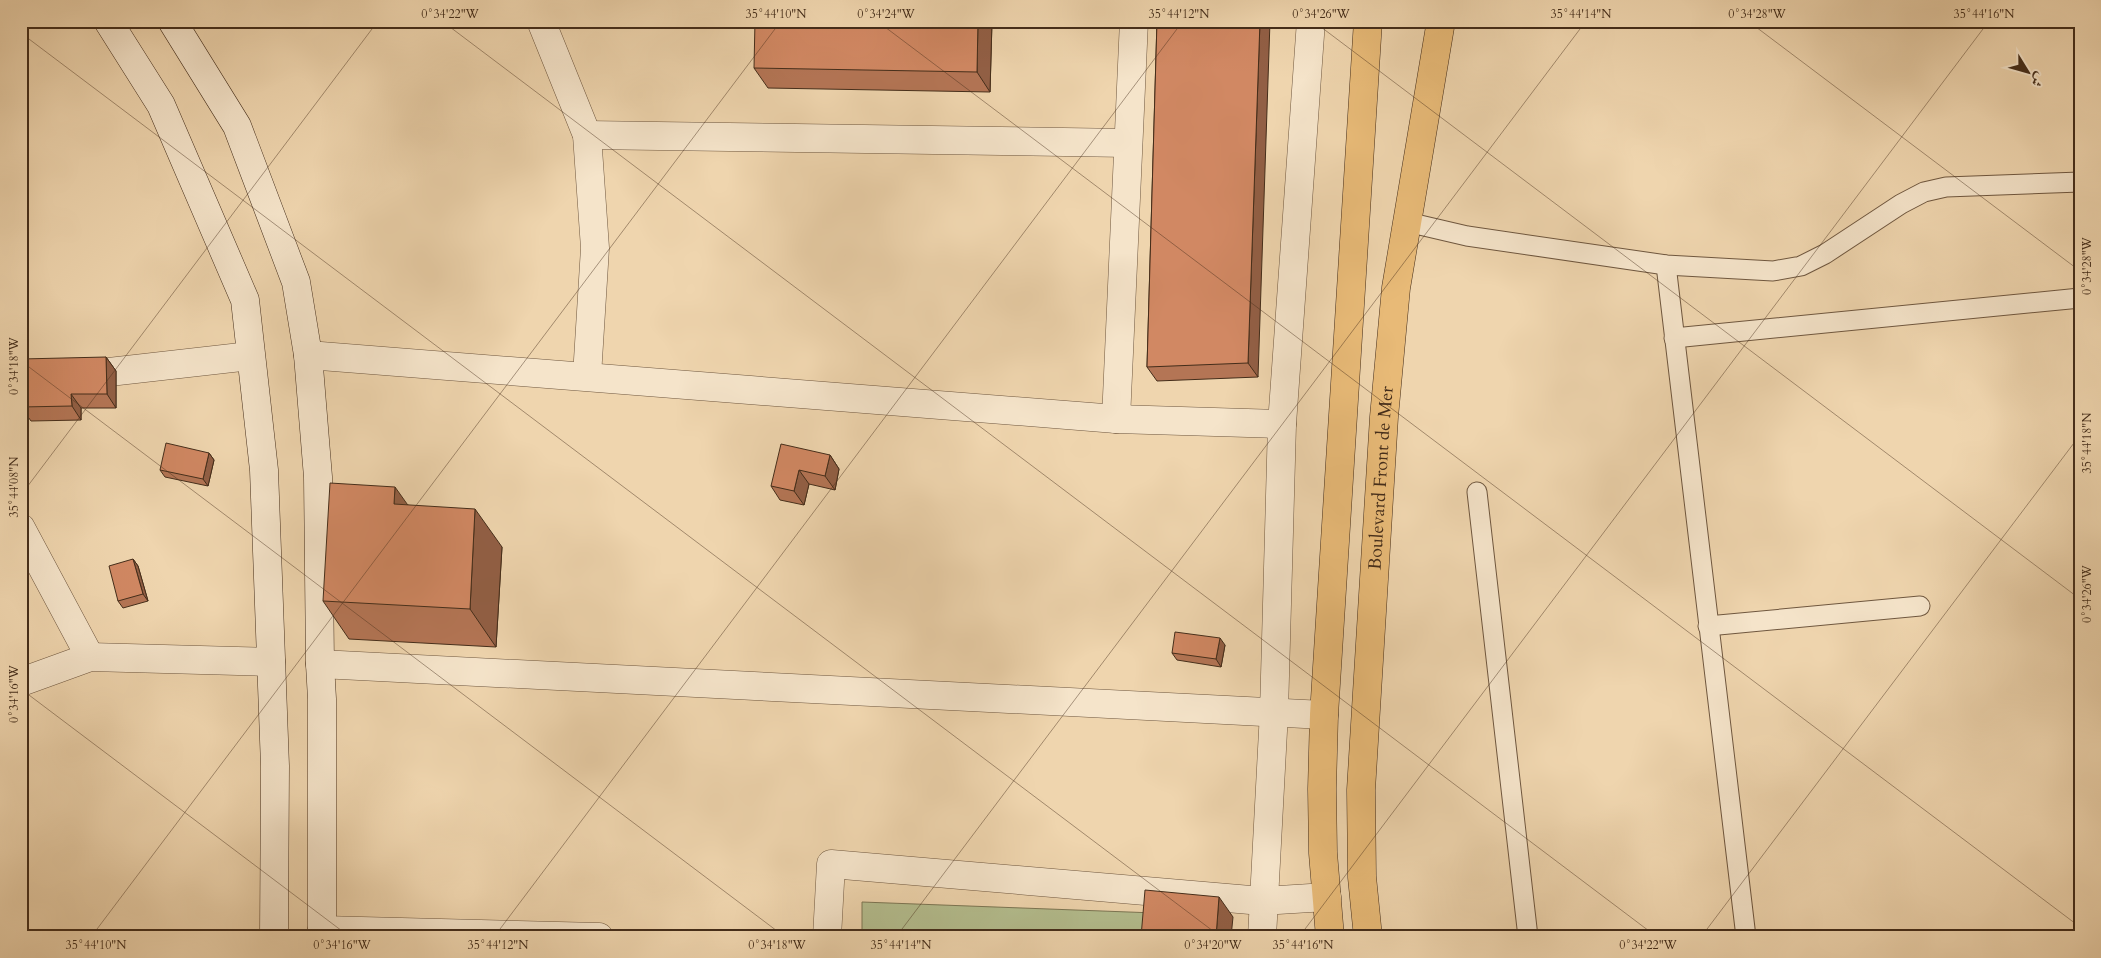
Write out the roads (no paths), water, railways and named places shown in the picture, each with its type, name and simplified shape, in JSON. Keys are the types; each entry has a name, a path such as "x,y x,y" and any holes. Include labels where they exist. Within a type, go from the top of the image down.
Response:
{"main road":[{"path":"1330,937 1323,853 1324,715 1368,21"},
{"name":"Boulevard Front de Mer","path":"1368,937 1362,878 1361,790 1384,416 1396,288 1441,21"}],"street":[{"path":"108,21 162,105 245,300 264,470 274,766 274,937"},
{"path":"172,21 237,126 296,282 308,355 318,477 322,699 322,933 599,937"},
{"path":"541,21 587,134 595,248 587,376"},
{"path":"1116,420 1134,21"},
{"path":"1262,937 1262,901 1274,712 1282,424 1311,21"},
{"path":"587,134 1128,143"},
{"path":"308,355 1116,420 1282,424"},
{"path":"21,382 250,356"},
{"path":"21,528 90,658"},
{"path":"21,682 90,658 271,662"},
{"path":"320,664 1324,715"},
{"path":"827,937 832,864 1262,901 1327,898"}],"lane":[{"path":"1406,222 1467,236 1666,265 1773,271 1801,266 1826,254 1901,204 1924,192 1946,187 2080,182"},
{"path":"1666,265 1746,937"},
{"path":"1674,338 2080,298"},
{"path":"1477,492 1528,937"},
{"path":"1708,626 1920,606"}]}
